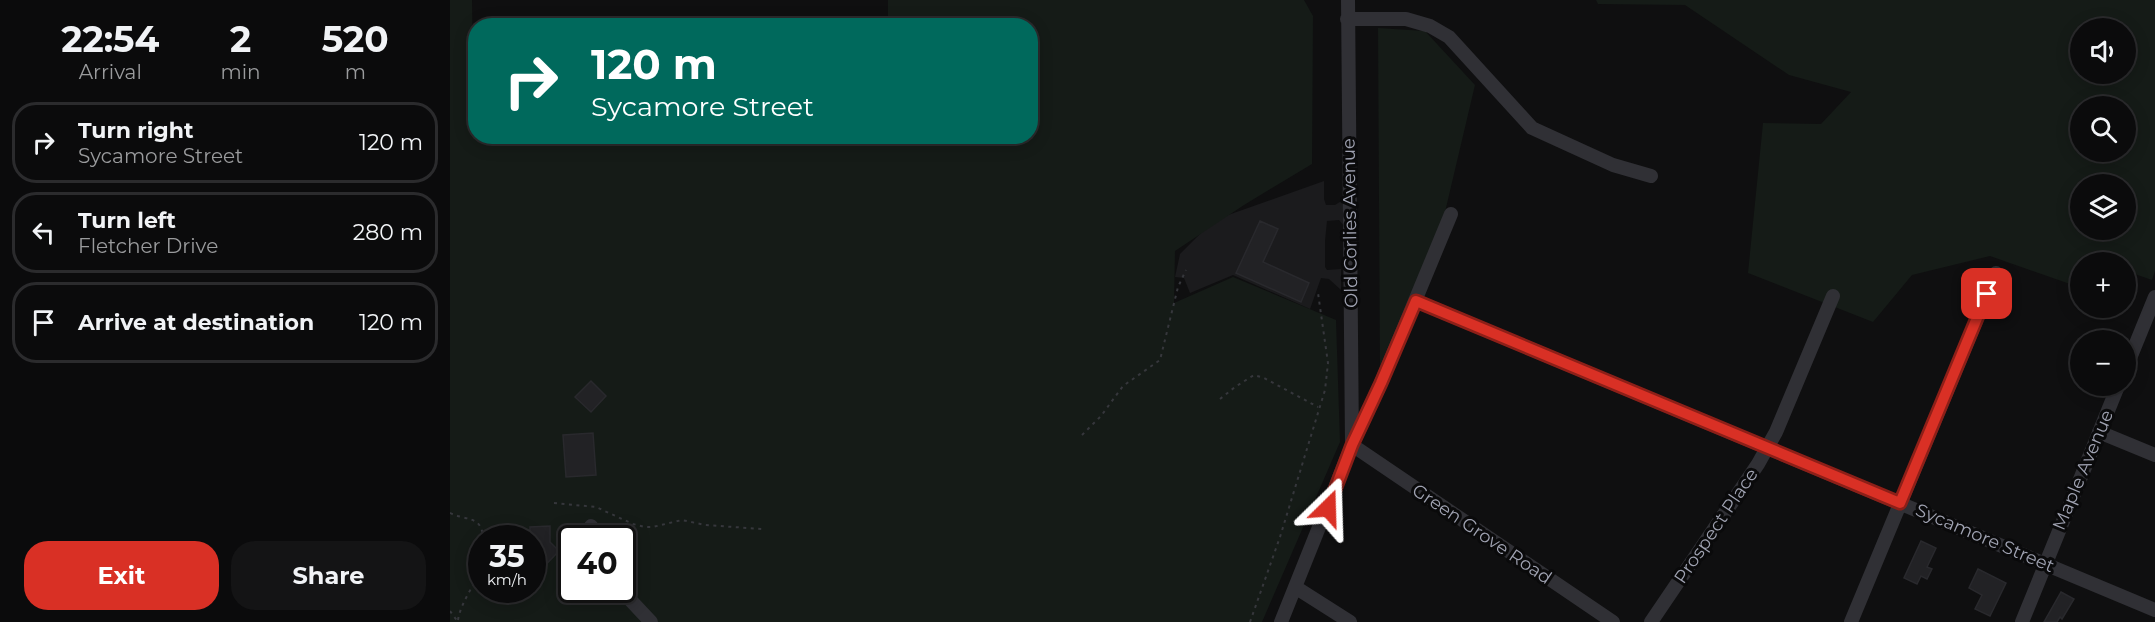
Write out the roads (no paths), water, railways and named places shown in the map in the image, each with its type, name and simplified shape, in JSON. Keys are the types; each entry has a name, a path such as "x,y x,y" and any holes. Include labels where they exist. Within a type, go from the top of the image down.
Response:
{"street":[{"name":"Old Corlies Avenue","path":"1348,0 1352,445"},
{"path":"1347,19 1406,19 1430,26 1449,38 1532,128 1614,165 1651,176"},
{"name":"Old Corlies Avenue","path":"1281,622 1352,445 1381,383 1451,214"},
{"path":"1851,622 1996,273"},
{"name":"Prospect Place","path":"1651,622 1767,447 1792,396 1833,296"},
{"path":"2136,344 2155,297"},
{"name":"Sycamore Street","path":"1416,301 2155,610"},
{"name":"Maple Avenue","path":"2022,622 2114,396"},
{"path":"2099,432 2155,455"},
{"name":"Green Grove Road","path":"1352,445 1613,622"},
{"path":"1295,587 1350,622"},
{"path":"633,603 651,622"}]}
